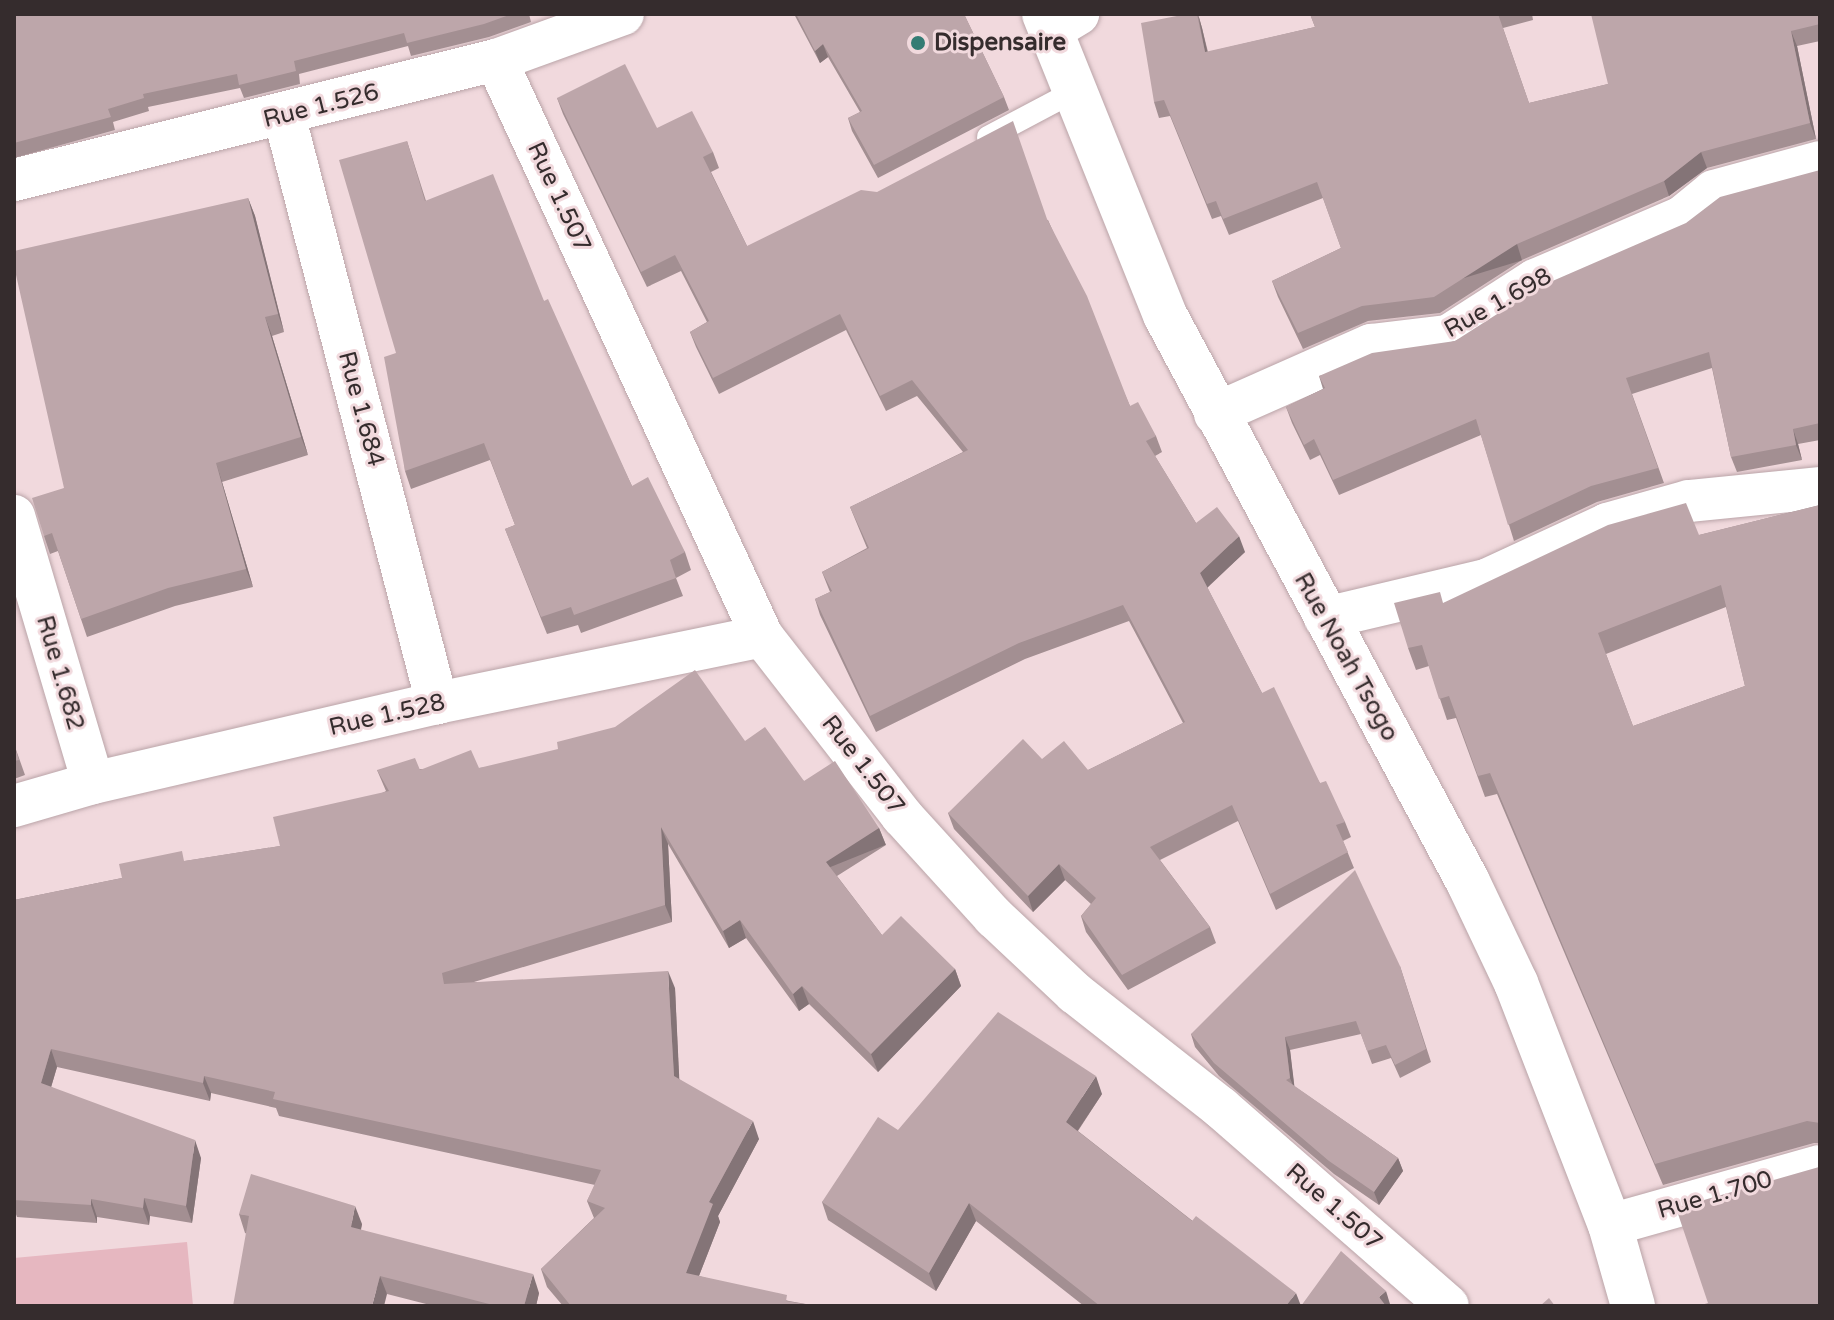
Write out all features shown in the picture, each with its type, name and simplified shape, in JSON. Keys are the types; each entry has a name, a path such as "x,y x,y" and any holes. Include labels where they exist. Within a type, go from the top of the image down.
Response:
{"main road":[{"name":"Rue Noah Tsogo","path":"1058,20 1075,91 1165,315 1215,414 1468,882 1516,983 1610,1225 1633,1306"}],"street":[{"name":"Rue 1.526","path":"14,180 496,60 623,14"},
{"name":"Rue 1.507","path":"496,60 762,636 902,816 994,917 1075,993 1221,1108 1448,1306"},
{"name":"Rue 1.684","path":"284,115 437,703"},
{"name":"Rue 1.698","path":"1215,414 1371,345 1448,336 1535,280 1682,217 1714,191 1820,162"},
{"path":"1325,618 1486,580 1607,524 1689,501 1820,488"},
{"name":"Rue 1.682","path":"14,516 93,783"},
{"name":"Rue 1.528","path":"14,806 93,783 437,703 762,636"},
{"name":"Rue 1.700","path":"1610,1225 1820,1166"}],"lane":[{"path":"969,147 1075,91"}],"shaded area":[{"path":"187,1242 193,1306 14,1306 14,1258"}],"building":[{"path":"14,14 512,14 407,43 404,33 294,61 296,71 239,85 237,74 143,94 144,98 108,109 111,117 14,143"},
{"path":"796,14 964,14 1004,97 874,165 848,118 862,111 823,44 815,51"},
{"path":"1197,14 1205,52 1315,27 1310,14 1498,14 1529,103 1608,84 1591,14 1820,14 1820,24 1791,31 1810,123 1701,152 1664,181 1517,244 1434,297 1362,306 1298,333 1272,281 1341,248 1317,182 1223,219 1216,201 1207,204 1164,100 1154,102 1141,23"},
{"path":"625,64 657,128 692,111 713,152 703,157 747,246 861,190 877,192 1013,121 1047,219 1087,296 1130,406 1138,402 1156,436 1146,441 1196,523 1217,507 1239,536 1200,573 1262,693 1274,687 1320,783 1326,781 1345,822 1336,825 1348,852 1270,894 1232,805 1150,847 1210,927 1122,975 1081,916 1096,898 1059,864 1028,896 948,813 1023,739 1042,759 1064,741 1088,770 1185,722 1123,605 1019,643 870,716 815,599 832,591 822,572 869,548 850,507 968,450 912,380 880,396 840,314 713,378 690,332 709,321 675,255 641,272 557,98"},
{"path":"407,141 425,201 493,174 544,301 548,299 632,486 648,477 685,552 670,560 676,578 574,615 571,607 541,617 505,529 515,525 484,443 405,471 384,357 396,353 339,160"},
{"path":"1820,170 1820,423 1793,429 1796,445 1731,457 1709,352 1626,378 1658,468 1591,486 1508,525 1476,419 1333,480 1314,439 1304,445 1286,407 1325,388 1319,376 1372,353 1455,341 1541,286 1686,223 1720,197"},
{"path":"248,198 278,314 265,317 301,437 216,463 246,569 168,588 81,619 52,533 44,536 32,498 64,488 14,266 14,251"},
{"path":"1686,503 1699,535 1820,505 1820,1123 1807,1121 1655,1164 1490,773 1478,776 1449,696 1439,699 1422,645 1408,648 1394,603 1440,592 1443,603 1608,525","holes":["1721,585 1745,686 1633,726 1598,633"]},
{"path":"695,670 745,741 765,727 804,781 835,761 879,828 826,862 882,935 901,916 955,969 871,1054 802,986 793,994 740,920 723,931 661,827 665,905 442,973 444,984 668,971 674,1076 753,1121 709,1202 713,1204 686,1273 787,1295 786,1301 817,1306 571,1306 541,1269 605,1208 587,1201 601,1170 273,1099 275,1092 204,1076 203,1083 51,1049 41,1083 195,1140 186,1206 144,1198 143,1208 91,1199 91,1205 14,1200 14,900 122,878 119,864 182,851 184,861 280,846 273,817 389,791 377,770 415,758 420,770 471,750 479,768 558,749 557,742 615,727"},
{"path":"14,744 19,760 14,761"},
{"path":"1355,870 1400,966 1426,1049 1395,1065 1386,1045 1367,1051 1356,1021 1285,1037 1290,1078 1286,1080 1398,1158 1374,1192 1329,1161 1214,1063 1191,1034"},
{"path":"998,1012 1096,1076 1066,1122 1192,1221 1196,1216 1296,1293 1286,1306 1100,1306 969,1203 929,1273 822,1202 878,1117 898,1130"},
{"path":"1819,1167 1820,1306 1698,1306 1708,1303 1676,1208"},
{"path":"251,1174 355,1206 351,1227 533,1274 524,1306 497,1306 380,1276 372,1306 233,1306 249,1216 239,1214"},
{"path":"1341,1251 1386,1291 1379,1297 1386,1306 1301,1306"},
{"path":"1549,1298 1555,1306 1540,1306"}],"place":[{"name":"Dispensaire","path":"918,43"}]}
